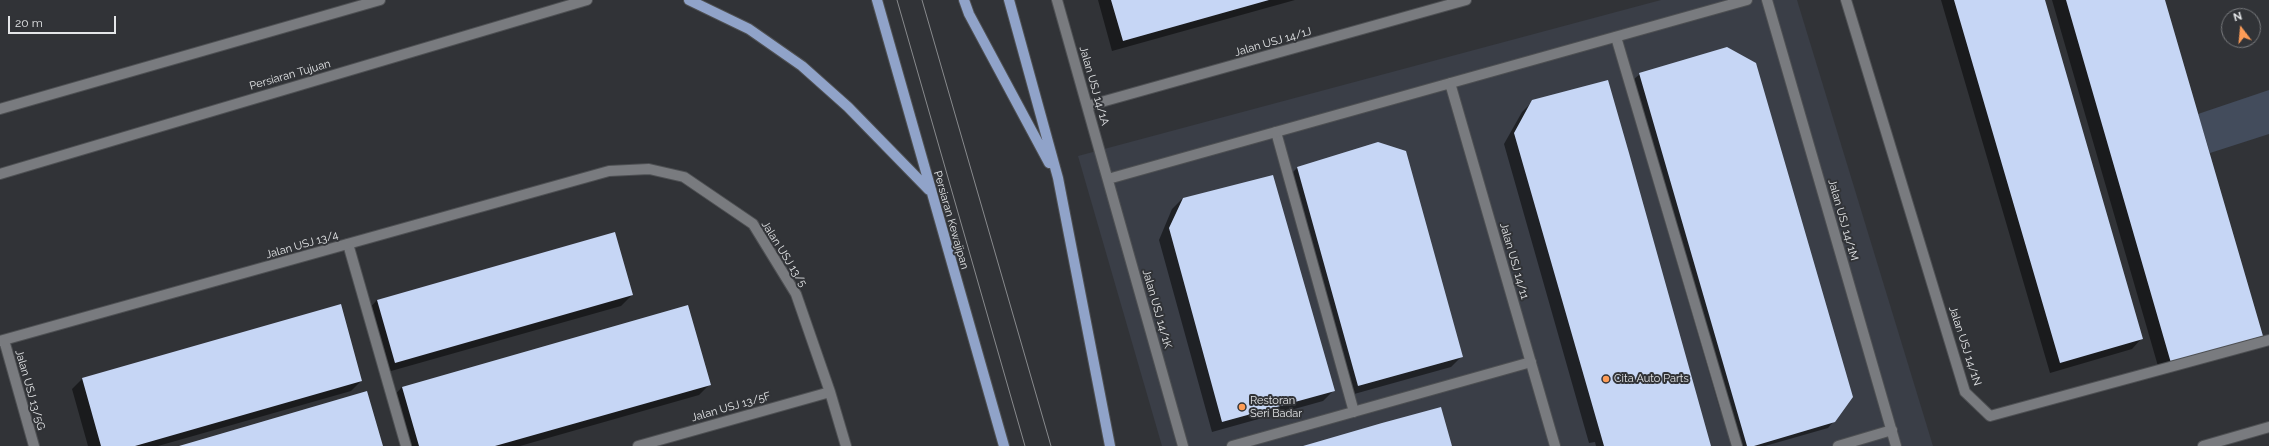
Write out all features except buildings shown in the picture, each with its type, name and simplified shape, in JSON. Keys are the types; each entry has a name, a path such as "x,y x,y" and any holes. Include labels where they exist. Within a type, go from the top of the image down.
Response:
{"main road":[{"path":"689,0 749,30 802,66 848,107 930,191"},
{"name":"Persiaran Kewajipan","path":"877,0 930,191 1004,446"},
{"path":"964,0 969,14 1058,178"},
{"path":"1009,0 1058,178 1110,446"}],"street":[{"path":"0,109 380,0"},
{"name":"Persiaran Tujuan","path":"0,174 588,0"},
{"name":"Jalan USJ 14/1A","path":"1057,0 1108,179"},
{"name":"Jalan USJ 14/1J","path":"1087,106 1466,0"},
{"path":"1108,179 1747,0"},
{"name":"Jalan USJ 14/1M","path":"1767,0 1896,446"},
{"name":"Jalan USJ 14/1N","path":"1846,0 1965,392 1990,416 2269,340"},
{"path":"1616,37 1737,446"},
{"name":"Jalan USJ 14/11","path":"1450,84 1555,446"},
{"path":"1276,132 1354,412"},
{"name":"Jalan USJ 13/5","path":"609,171 649,168 684,177 752,224 796,294 830,392 846,446"},
{"name":"Jalan USJ 13/4","path":"2,340 609,171"},
{"name":"Jalan USJ 14/1K","path":"1108,179 1183,446"},
{"path":"348,244 406,446"},
{"name":"Jalan USJ 13/5G","path":"2,340 34,446"},
{"path":"1232,446 1531,362"},
{"name":"Jalan USJ 13/5F","path":"638,446 830,392"},
{"path":"2203,446 2269,427"},
{"path":"1838,446 1892,430"}],"shaded area":[{"path":"1661,0 1797,0 1933,446 1162,446 1078,156"},
{"path":"2269,90 2269,134 2210,153 2198,114"}],"tram line":[{"path":"897,0 1025,446"},
{"path":"922,0 1051,446"}],"place":[{"name":"Cita Auto Parts","path":"1606,379"},
{"name":"Restoran Seri Badar","path":"1242,407"}]}
